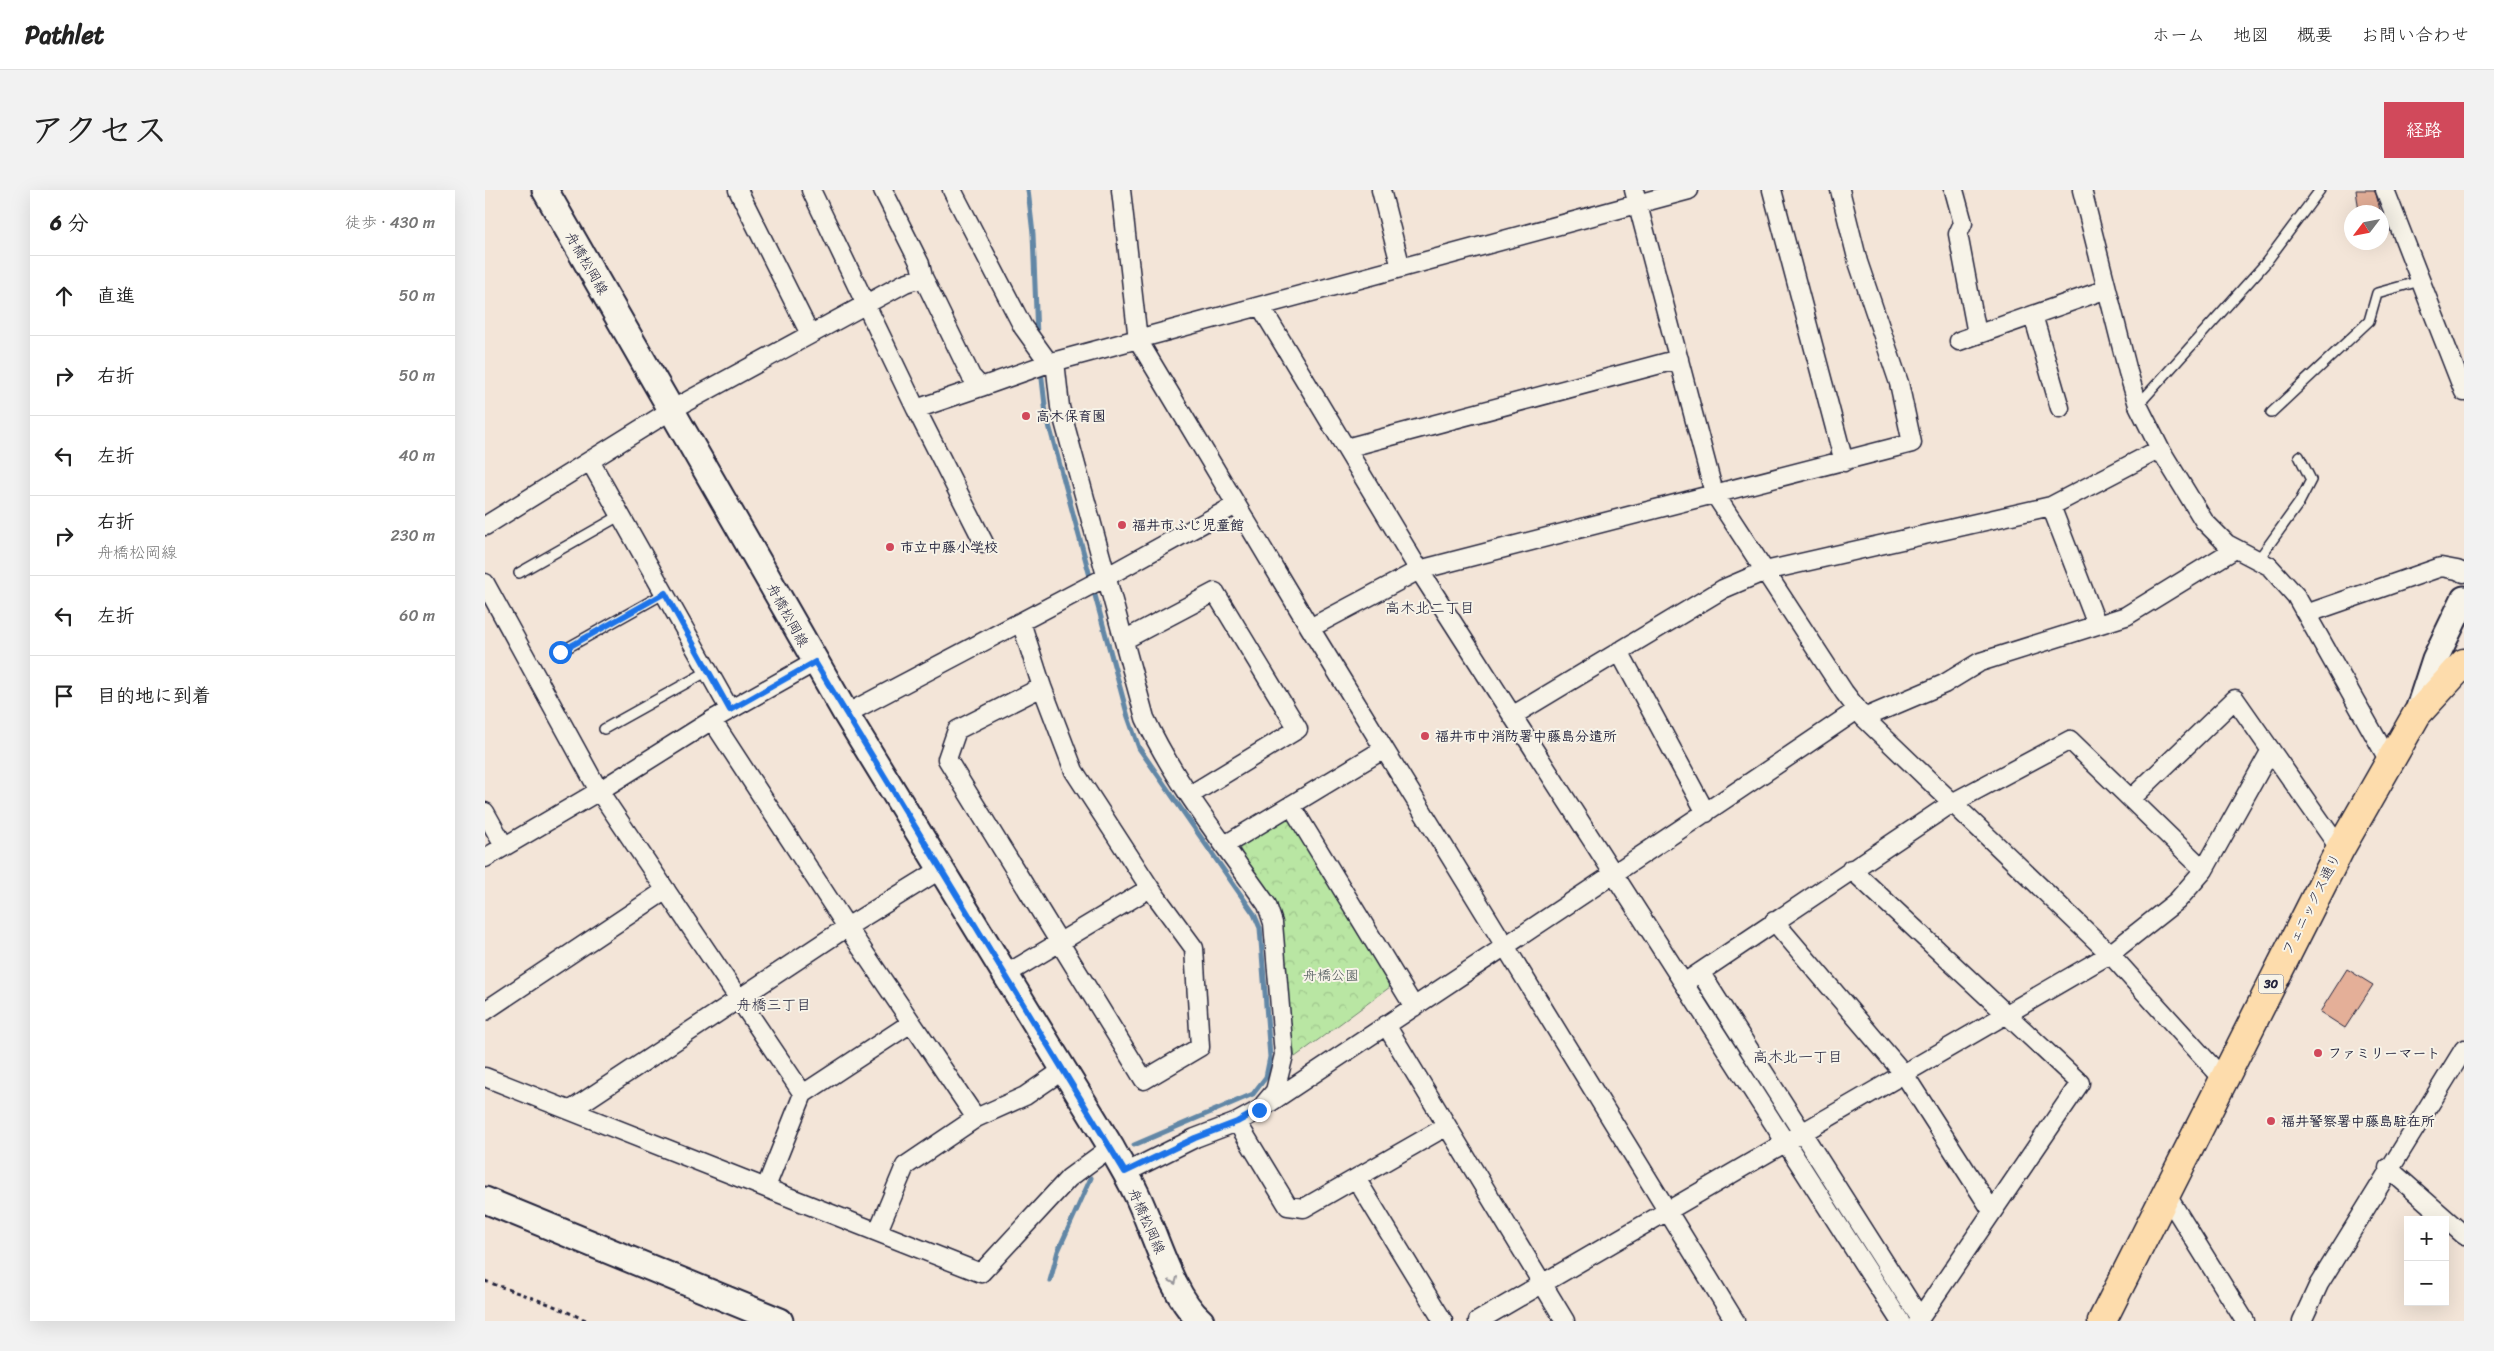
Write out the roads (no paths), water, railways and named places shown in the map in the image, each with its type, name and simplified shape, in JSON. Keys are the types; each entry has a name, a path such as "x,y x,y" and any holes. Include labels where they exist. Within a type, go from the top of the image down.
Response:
{"main road":[{"name":"舟橋松岡線","path":"545,190 673,410 815,662 1111,1147 1135,1192 1177,1288 1194,1315 1201,1321"},
{"path":"2417,714 2435,659 2464,599"},
{"name":"フェニックス通り","path":"2102,1321 2340,849 2417,714 2464,663"},
{"path":"485,1200 780,1321"}],"street":[{"path":"738,190 810,334"},
{"path":"811,190 983,544"},
{"path":"883,190 920,264 923,277 971,376 981,387"},
{"path":"953,190 1023,327 1052,362 1060,407 1145,718 1157,744 1267,905 1273,923 1284,1055 1275,1091 1259,1110"},
{"path":"1123,190 1138,340 1309,628 1735,1321"},
{"path":"1381,190 1401,268"},
{"path":"916,409 1052,362 1401,268 1636,197 1689,190"},
{"path":"1772,190 1844,462"},
{"path":"1309,628 1419,570 1912,443 1899,384 1859,262 1840,190"},
{"path":"1953,190 1963,223 1958,234 1977,334"},
{"path":"2082,190 2138,405 2160,449 2204,521 2227,544 2269,566 2296,596 2389,761"},
{"path":"2385,190 2464,392"},
{"path":"1636,197 1714,493 1765,571 1861,714 2110,954 2224,1080"},
{"path":"485,526 673,410 905,283 923,277"},
{"path":"1959,340 2107,289"},
{"path":"1261,307 1419,570 1900,1321"},
{"path":"2033,315 2060,408"},
{"path":"1346,448 1679,359"},
{"path":"1512,716 1723,589 1765,571 2051,506 2160,449"},
{"path":"591,461 730,710"},
{"path":"846,714 1106,577 1236,505"},
{"path":"2051,506 2097,625"},
{"path":"1125,1172 1195,1138 1237,1122 1259,1110 1706,813 1861,714 1945,684 1979,662 2126,616 2235,549"},
{"path":"2306,614 2441,568 2464,573"},
{"path":"485,583 599,791 803,1094"},
{"path":"1123,640 1215,592 1298,729 1191,796"},
{"path":"1021,622 1042,687 1074,770 1150,888 1194,948 1200,1047 1144,1080 947,759 957,730 1042,687"},
{"path":"1619,651 1706,813"},
{"path":"485,858 599,791 712,720 815,662"},
{"path":"2131,800 2235,699 2340,849"},
{"path":"712,720 847,927 976,1118"},
{"path":"1684,982 1952,803 2070,740 2204,870"},
{"path":"1225,845 1384,749"},
{"path":"1478,1321 1668,1210 1787,1144 2110,954 2177,901 2204,870 2271,750"},
{"path":"1291,805 1414,1006"},
{"path":"485,812 504,846"},
{"path":"571,1110 847,927 941,869"},
{"path":"1700,972 1919,1320 2080,1083 1851,869"},
{"path":"1005,975 1150,888"},
{"path":"485,1011 666,890"},
{"path":"1774,921 1904,1074 1992,1212"},
{"path":"766,1187 803,1094 911,1023"},
{"path":"1386,1025 1565,1321"},
{"path":"2302,1321 2319,1284 2388,1168 2464,1049"},
{"path":"878,1231 905,1166 976,1118 1025,1096 1063,1070"},
{"path":"485,1077 981,1273 1069,1178 1111,1147"},
{"path":"1237,1122 1288,1206 1304,1208 1357,1180 1447,1126"},
{"path":"2388,1168 2464,1235"},
{"path":"1357,1180 1443,1321"},
{"path":"2166,1194 2245,1321"}],"lane":[{"path":"2138,405 2264,265 2320,190"},
{"path":"2271,413 2369,321 2377,293 2420,281"},
{"path":"2258,560 2299,504 2311,480 2299,456"},
{"path":"519,573 621,515"},
{"path":"560,652 665,593"},
{"path":"604,729 708,670"}],"waterway":[{"path":"1028,190 1033,234 1037,337"},
{"path":"1041,370 1046,414 1091,580"},
{"path":"1093,588 1128,717 1139,748 1254,914 1260,928 1270,1057 1266,1077 1253,1094 1134,1145"},
{"path":"1050,1281 1058,1251 1091,1178"}],"place":[{"name":"高木保育園","path":"1026,416"},
{"name":"福井市ふじ児童館","path":"1122,525"},
{"name":"市立中藤小学校","path":"890,547"},
{"name":"福井市中消防署中藤島分遣所","path":"1425,736"},
{"name":"ファミリーマート","path":"2318,1053"},
{"name":"福井警察署中藤島駐在所","path":"2271,1121"}],"district":[{"name":"高木北二丁目","path":"1430,608"},
{"name":"舟橋三丁目","path":"774,1005"},
{"name":"高木北一丁目","path":"1798,1057"}],"park label":[{"name":"舟橋公園","path":"1331,975"}]}
